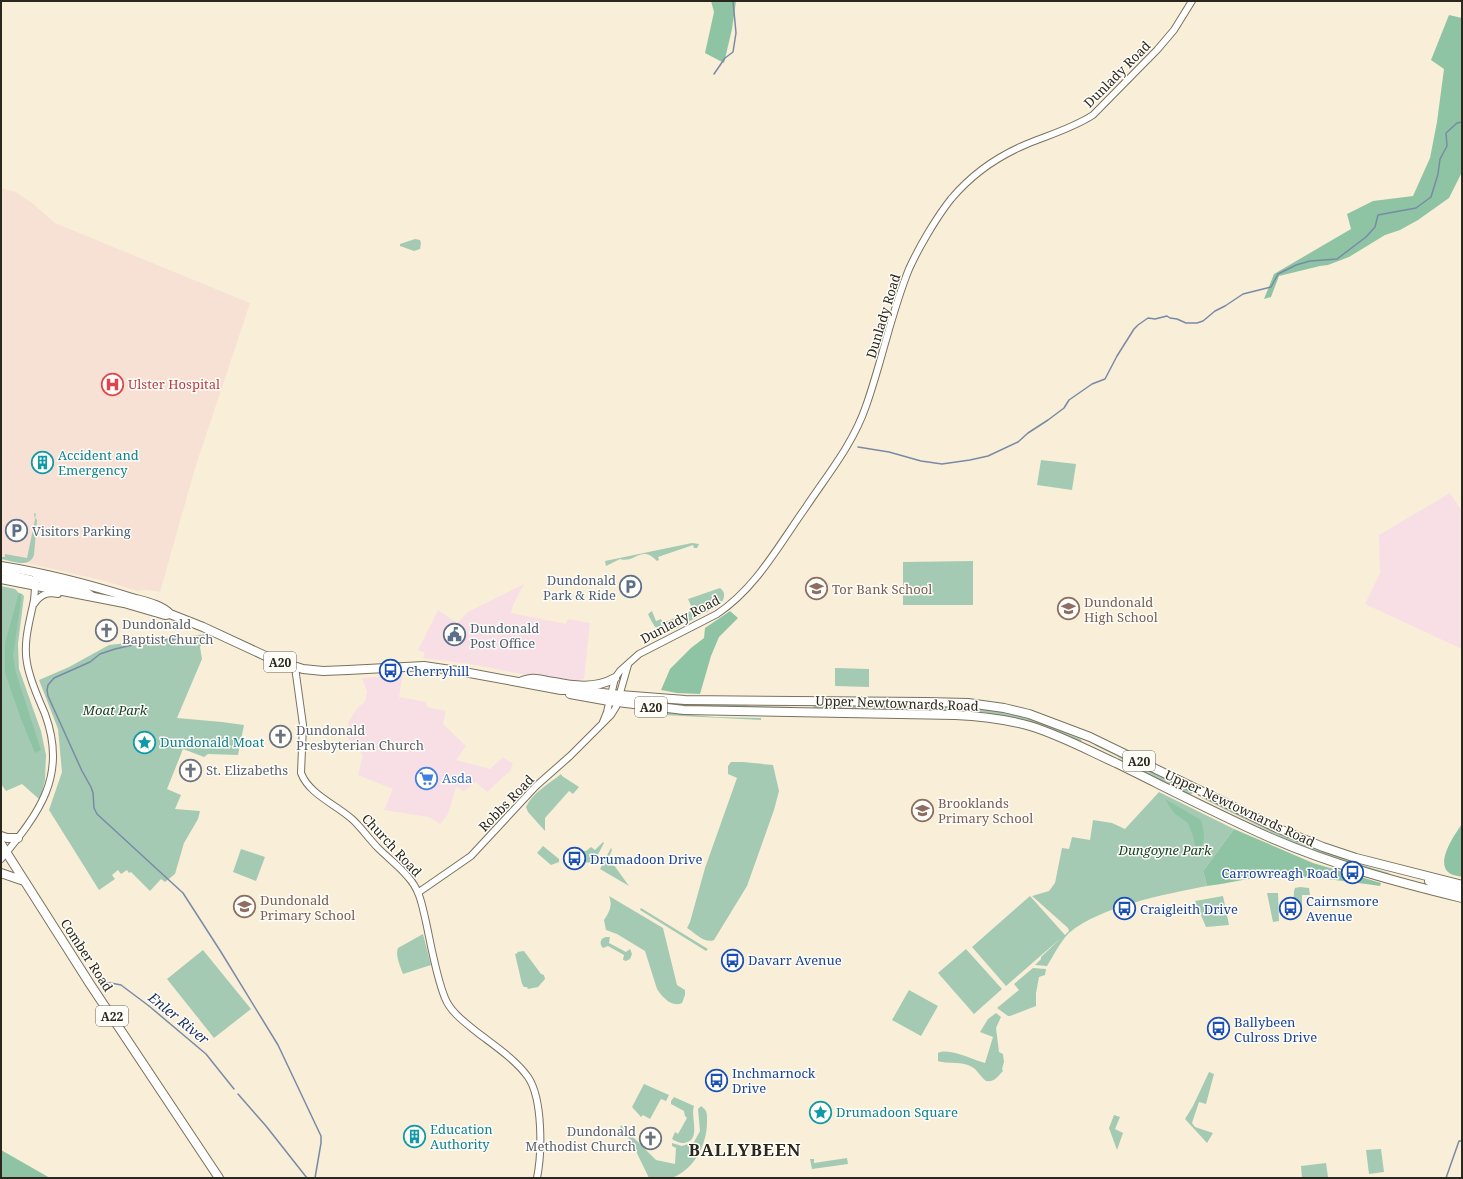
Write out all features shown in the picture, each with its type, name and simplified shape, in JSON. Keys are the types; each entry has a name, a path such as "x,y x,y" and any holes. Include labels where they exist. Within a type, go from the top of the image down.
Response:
{"highway":[{"name":"Upper Newtownards Road","path":"1,566 83,595 124,603 165,615 170,614 203,627 269,658 295,667 324,671 424,666 450,669 562,690 576,690 684,710 955,714 979,716 1028,726 1050,732 1225,817 1319,857 1359,871 1462,898"},
{"name":"Upper Newtownards Road","path":"1,579 36,579 94,586 166,609 170,614"},
{"path":"520,682 530,678 587,686 603,683 615,678"},
{"name":"Upper Newtownards Road","path":"614,698 968,703 1004,708 1041,718 1090,737 1277,828 1323,847 1356,858 1462,885"},
{"path":"1,836 7,838 18,838"},
{"name":"Comber Road","path":"1,844 90,984 219,1178"},
{"path":"1,874 24,881"},
{"path":"1429,881 1440,886 1462,892"}],"street":[{"name":"Dunlady Road","path":"615,678 620,671 637,656 717,614 728,606 744,592 766,565 835,466 853,437 866,408 909,269 923,243 951,199 980,170 995,160 1027,144 1082,122 1093,115 1157,50 1174,30 1192,1"},
{"path":"1,572 86,591 93,596"},
{"path":"1,859 18,838 43,801 49,786 53,766 53,750 50,732 45,714 32,683 26,661 27,637 36,579"},
{"path":"32,606 41,596 47,593 76,597 83,595"},
{"path":"614,698 628,665"},
{"name":"Church Road","path":"295,667 303,725 301,773 304,780 315,792 353,819 378,848 400,868 414,885 419,892 440,979 448,1003 458,1015 522,1070 531,1082 535,1093 538,1110 540,1161 537,1178"},
{"path":"614,698 615,678"},
{"name":"Robbs Road","path":"419,892 471,856 536,786 575,751 615,710 614,698"}],"shaded area":[{"name":"Ulster Hospital","path":"1,188 16,192 32,203 55,223 250,303 196,465 160,592 147,590 137,591 105,581 1,557"},
{"path":"1450,493 1462,511 1462,649 1365,604 1380,573 1379,535"},
{"path":"524,584 513,605 511,613 566,624 568,619 590,623 584,679 552,680 470,664 423,658 425,653 418,650 438,610 457,623 468,612"},
{"path":"401,675 402,679 399,697 426,702 427,707 446,711 443,724 466,746 456,760 490,769 503,757 513,764 510,771 487,792 476,782 464,791 456,787 448,814 440,824 429,817 384,810 393,789 358,775 363,755 346,736 349,721 358,707 364,703 366,698 367,691 362,678"}],"green space":[{"path":"711,1 736,1 732,29 724,63 705,53 714,12"},
{"path":"1449,15 1462,18 1462,172 1449,198 1418,220 1400,230 1385,235 1349,257 1328,265 1279,276 1271,297 1264,299 1274,274 1351,229 1347,214 1373,201 1413,196 1430,158 1437,122 1444,69 1431,60"},
{"path":"415,239 420,240 420,249 414,251 400,246 400,244"},
{"path":"1041,460 1076,464 1072,490 1037,485"},
{"path":"34,513 36,514 35,518 37,520 34,555 32,559 28,562 20,563 1,559 1,557 5,557 5,554 27,558 35,520"},
{"path":"692,543 699,544 697,548 694,548 693,545 658,557 659,560 657,561 647,554 642,554 630,559 620,559 606,566 605,561"},
{"path":"973,561 973,605 903,605 903,562"},
{"path":"1,586 15,589 20,594 17,622 22,594 24,596 18,644 19,669 41,731 46,755 45,780 40,800 22,784 6,791 1,784"},
{"path":"720,588 724,592 724,598 720,605 673,630 660,631 652,623 648,614 652,611 656,621 661,619 663,623 693,610 688,599"},
{"path":"19,593 22,594 13,656 16,673 41,750 35,753 5,673 5,643"},
{"path":"730,611 738,618 719,637 711,656 700,694 677,693 661,690 670,669 691,648 704,638 705,628"},
{"name":"Moat Park","path":"207,634 200,647 202,659 177,718 244,725 238,755 208,754 204,757 183,749 167,789 181,795 175,809 200,811 198,819 184,843 175,874 165,882 161,879 150,891 131,872 129,873 127,870 121,874 118,870 112,875 115,879 99,890 49,810 62,772 58,729 39,680 69,667 109,645"},
{"path":"835,668 869,669 869,687 835,686"},
{"path":"638,699 741,704 751,706 796,707 795,709 751,709 740,707 681,706 638,701"},
{"path":"814,704 966,706 1009,713 1031,719 1082,741 1080,742 1058,732 983,712 813,709"},
{"path":"636,710 715,717 761,718 761,720 662,715"},
{"path":"1096,743 1193,791 1192,794 1188,794 1137,769 1115,755 1096,746 1094,744"},
{"path":"731,762 773,765 779,791 774,810 747,886 714,940 707,941 687,928 705,868 737,778 728,774 728,766"},
{"path":"561,774 579,787 573,794 569,791 545,818 545,831 528,812 526,807 532,797"},
{"name":"Dungoyne Park","path":"1159,792 1234,829 1203,871 1207,886 1135,902 1098,915 1069,933 1060,944 1047,966 1035,965 1041,957 1061,938 1006,986 972,947 1030,896 1065,935 1069,931 1068,928 1032,896 1049,891 1055,883 1062,848 1069,849 1072,837 1090,840 1093,820 1112,823 1125,829"},
{"path":"1205,797 1318,849 1389,873 1390,875 1345,862 1293,843 1203,798"},
{"path":"1165,799 1201,820 1204,838 1197,855 1193,836 1188,823 1174,813"},
{"path":"1462,824 1462,877 1448,872 1444,861 1448,848"},
{"path":"1234,829 1313,863 1381,883 1380,886 1303,877 1272,877 1256,878 1207,886 1203,871"},
{"path":"603,842 604,843 592,863 583,862 568,851 586,851 591,847 595,850"},
{"path":"543,846 559,859 559,862 551,865 537,853"},
{"path":"611,848 612,850 609,857 629,886 600,869"},
{"path":"241,849 265,857 256,881 233,872"},
{"path":"1295,888 1309,888 1310,895 1302,895 1302,910 1293,910 1294,891"},
{"path":"1267,893 1278,893 1279,921 1273,922"},
{"path":"609,896 663,928 677,985 685,990 682,1003 671,1003 659,992 645,951 617,934 606,930 604,920 609,912"},
{"path":"1223,896 1229,925 1206,927 1195,901"},
{"path":"641,908 708,949 706,951 640,910"},
{"path":"423,934 431,965 403,974 397,957 398,948"},
{"path":"606,937 610,937 609,943 626,952 630,949 632,954 630,959 626,961 623,960 624,955 608,946 603,948 601,941"},
{"path":"966,949 1002,989 974,1014 938,973"},
{"path":"203,950 251,1009 214,1038 167,979"},
{"path":"524,951 541,974 544,975 545,979 538,987 528,989 522,984 515,954 518,953 517,952"},
{"path":"1033,968 1046,969 1045,975 1039,977 1036,993 1036,1006 1008,1016 997,1008 1019,990 1014,984"},
{"path":"909,990 938,1006 921,1036 892,1020"},
{"path":"996,1013 1001,1017 996,1028 999,1052 1003,1054 1004,1062 1002,1069 1003,1071 996,1079 986,1081 971,1066 938,1061 938,1053 948,1052 985,1063 993,1037 980,1032 988,1019"},
{"path":"1209,1072 1214,1074 1206,1104 1199,1102 1192,1123 1195,1127 1213,1133 1207,1143 1185,1119 1193,1106"},
{"path":"644,1084 669,1095 666,1101 661,1099 650,1119 643,1115 641,1117 632,1107"},
{"path":"674,1097 694,1106 693,1138 684,1143 677,1142 672,1139 675,1132 678,1134 687,1118 684,1111 671,1104"},
{"path":"701,1106 707,1113 705,1139 694,1161 688,1168 674,1177 649,1178 631,1141 620,1128 621,1125 656,1160 675,1164 676,1148 672,1146 672,1143 682,1146 694,1142 700,1131 698,1109"},
{"path":"1114,1115 1120,1117 1115,1129 1123,1133 1117,1150 1109,1128"},
{"path":"1381,1149 1384,1172 1369,1174 1366,1150"},
{"path":"1,1150 50,1178 1,1178"},
{"path":"847,1158 848,1164 812,1169 810,1159 814,1159 814,1163"},
{"path":"1326,1163 1328,1177 1302,1178 1301,1166"}],"waterway":[{"path":"714,74 725,58 733,52 736,33 733,1"},
{"path":"858,447 889,452 921,461 942,464 988,456 1018,442 1028,433 1064,408 1069,400 1092,384 1105,379 1134,329 1148,318 1155,319 1167,316 1186,323 1197,323 1203,321 1215,311 1243,294 1271,287 1278,274 1296,265 1310,261 1337,259 1366,237 1375,227 1378,215 1416,208 1431,197 1438,174 1440,159 1447,146 1446,133 1457,123 1462,122"},
{"path":"195,637 150,641 100,654 90,662 54,678 48,685 48,696 82,771 91,787 94,808 97,814 183,893 278,1045 321,1136 315,1178"},
{"name":"Enler River","path":"98,982 121,985 149,1006 206,1054 234,1089"},
{"name":"Enler River","path":"238,1094 266,1126 307,1178"},
{"path":"1446,1178 1459,1141 1462,1141"}],"place":[{"name":"Ulster Hospital","path":"112,384"},
{"name":"Accident and Emergency","path":"42,462"},
{"name":"Visitors Parking","path":"17,531"},
{"name":"Dundonald Park & Ride","path":"631,587"},
{"name":"Tor Bank School","path":"817,589"},
{"name":"Dundonald High School","path":"1068,609"},
{"name":"Dundonald Baptist Church","path":"107,631"},
{"name":"Dundonald Post Office","path":"454,635"},
{"name":"Cherryhill","path":"390,671"},
{"name":"Dundonald Presbyterian Church","path":"280,737"},
{"name":"Dundonald Moat","path":"144,742"},
{"name":"St. Elizabeths","path":"191,770"},
{"name":"Asda","path":"426,778"},
{"name":"Brooklands Primary School","path":"922,810"},
{"name":"Drumadoon Drive","path":"575,859"},
{"name":"Carrowreagh Road","path":"1353,873"},
{"name":"Dundonald Primary School","path":"245,907"},
{"name":"Cairnsmore Avenue","path":"1291,908"},
{"name":"Craigleith Drive","path":"1125,909"},
{"name":"Davarr Avenue","path":"733,960"},
{"name":"Ballybeen Culross Drive","path":"1219,1029"},
{"name":"Inchmarnock Drive","path":"716,1080"},
{"name":"Drumadoon Square","path":"820,1112"},
{"name":"Education Authority","path":"415,1136"},
{"name":"Dundonald Methodist Church","path":"651,1138"}],"district":[{"name":"BALLYBEEN","path":"745,1149"}]}
